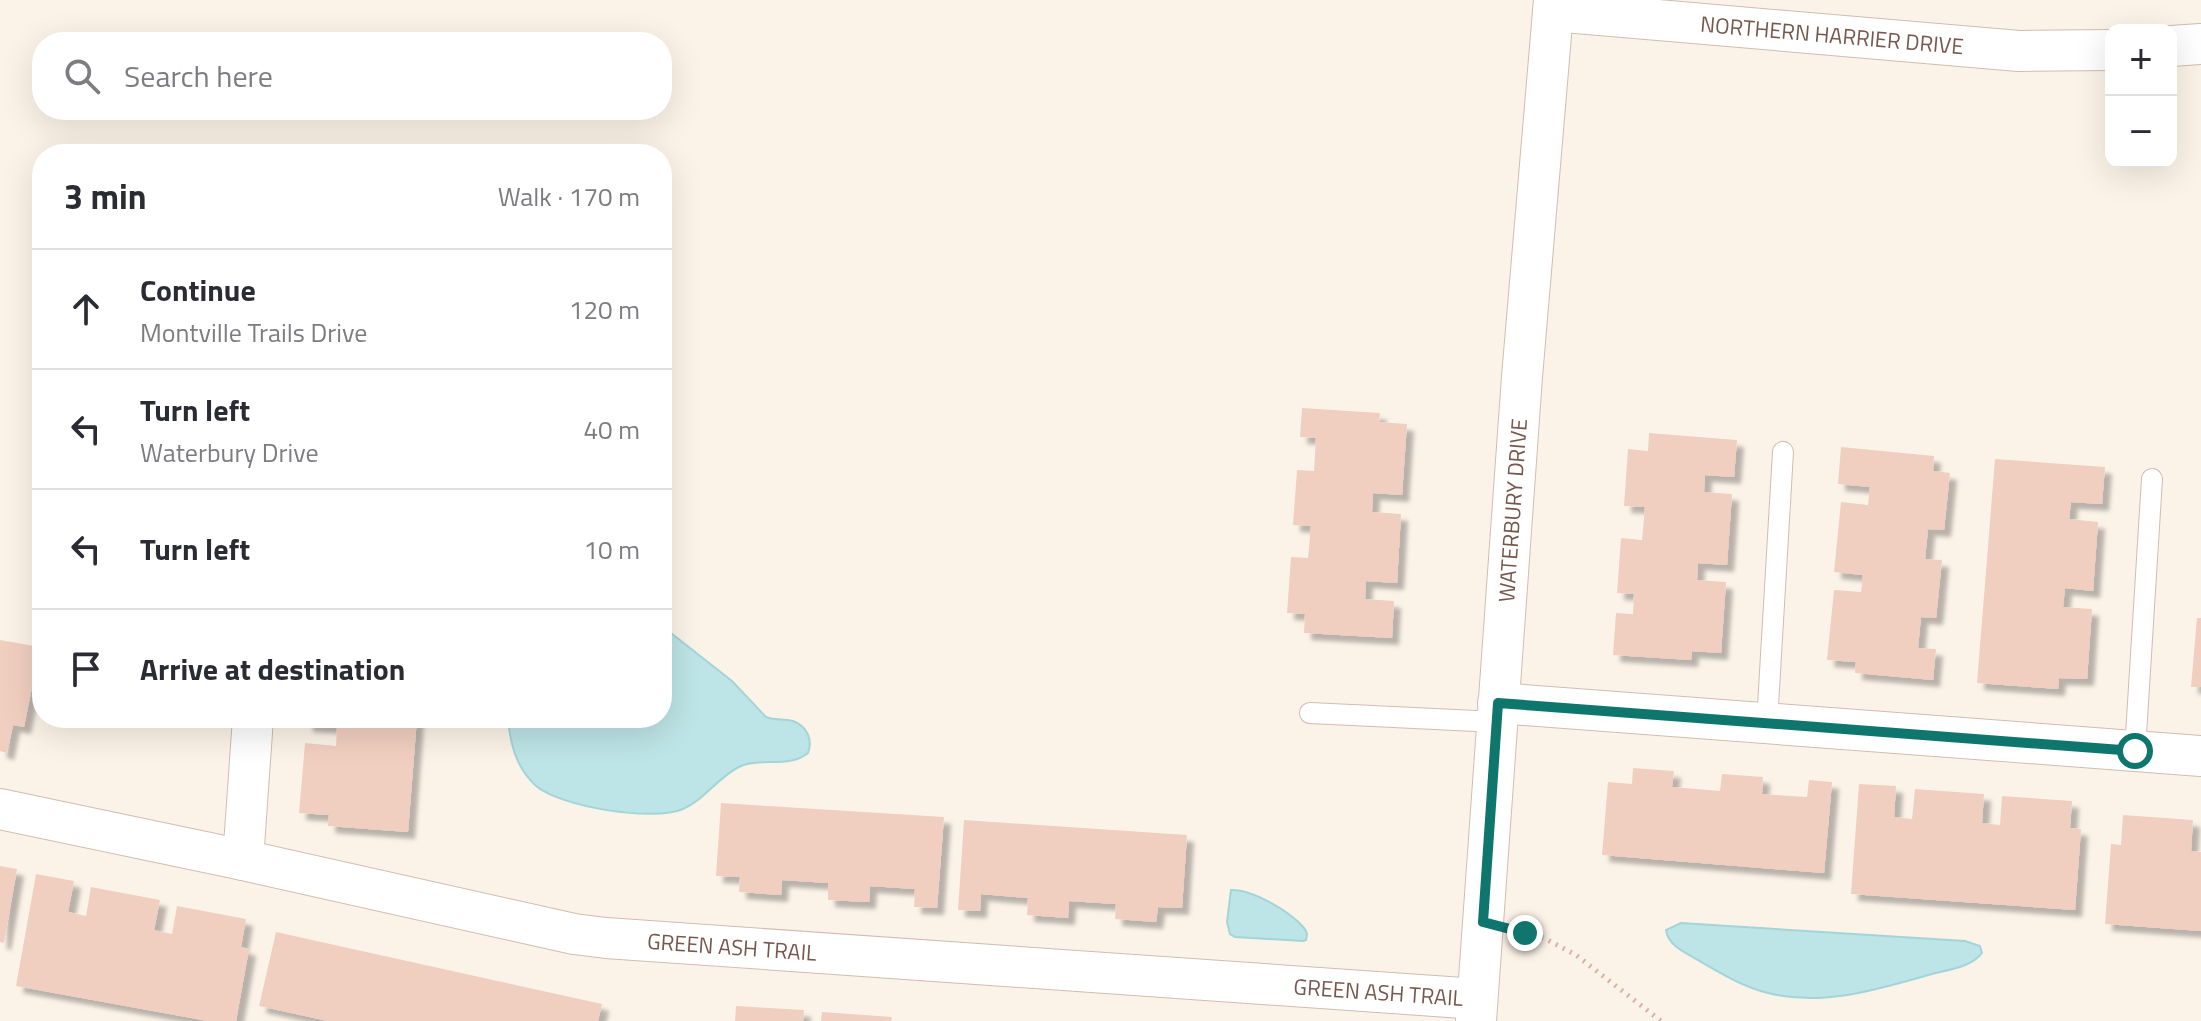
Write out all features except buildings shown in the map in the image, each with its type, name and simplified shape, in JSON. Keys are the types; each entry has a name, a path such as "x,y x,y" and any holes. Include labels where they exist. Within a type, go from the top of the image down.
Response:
{"street":[{"name":"NORTHERN HARRIER DRIVE","path":"1553,6 2019,51 2105,50"},
{"name":"WATERBURY DRIVE","path":"1476,1010 1553,6"},
{"path":"2177,46 2201,44"},
{"path":"1497,713 1767,723 2201,756"},
{"path":"243,860 252,728"},
{"name":"GREEN ASH TRAIL","path":"0,809 574,934 1476,1010"}],"lane":[{"path":"1767,723 1783,452"},
{"path":"2135,751 2152,479"},
{"path":"1310,713 1497,713"}],"path":[{"path":"1483,922 1544,938 1576,955 1661,1021"}],"water":[{"path":"672,634 732,681 766,717 793,721 802,726 809,738 809,748 808,753 800,758 737,768 691,805 669,813 651,814 585,806 547,793 535,785 523,770 509,728 672,728"},
{"path":"1231,890 1260,897 1281,909 1304,928 1306,940 1235,937 1230,934 1227,922"},
{"path":"1681,923 1965,941 1980,946 1982,953 1972,962 1959,967 1871,990 1830,997 1788,997 1740,983 1682,951 1673,944 1666,930"}],"route":[{"path":"1525,933 1483,922 1498,703 2135,751"}]}
